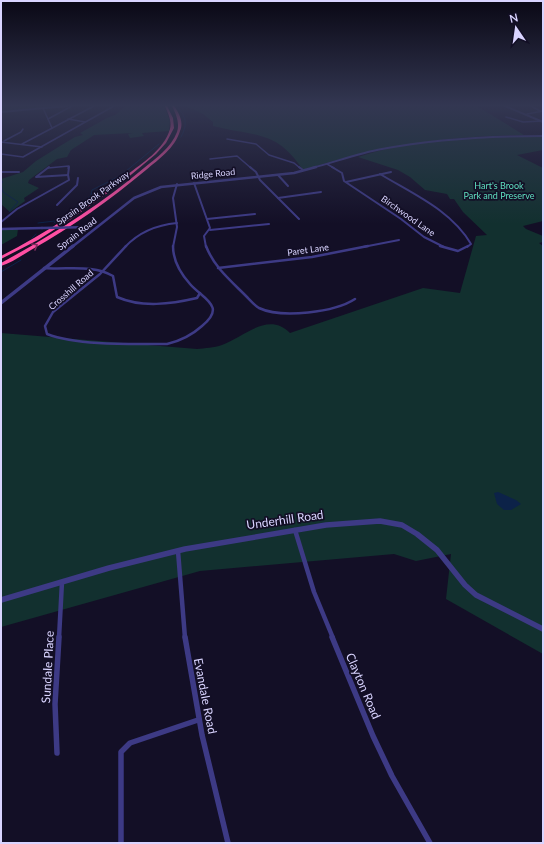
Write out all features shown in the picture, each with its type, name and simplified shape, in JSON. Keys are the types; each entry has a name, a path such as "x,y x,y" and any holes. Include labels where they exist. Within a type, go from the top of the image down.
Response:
{"highway":[{"name":"Sprain Brook Parkway","path":"1,258 73,217 108,191 150,157 162,145"},
{"name":"Sprain Brook Parkway","path":"1,265 46,240 90,212 156,160 170,145"}],"street":[{"path":"31,145 42,147"},
{"path":"1,154 22,157 45,145"},
{"path":"257,145 269,155 294,163 303,170"},
{"name":"Ridge Road","path":"167,185 278,175 327,164 381,149 404,145"},
{"path":"210,159 236,156 256,172 278,198 299,219"},
{"name":"Birchwood Lane","path":"327,164 342,173 346,182 401,219 424,237 440,246 458,251 471,244 455,223 444,213 380,174"},
{"path":"1,222 22,205 69,180 69,166 49,167 36,177 68,176"},
{"path":"1,172 19,172"},
{"path":"346,182 391,172"},
{"path":"278,175 288,186"},
{"path":"57,205 77,185 78,178"},
{"path":"194,183 210,230"},
{"path":"177,184 172,194 177,223 177,229 172,244 174,257 190,284 205,298"},
{"name":"Sprain Road","path":"1,303 134,198 167,185"},
{"path":"278,198 321,192"},
{"path":"207,219 255,214"},
{"name":"Crosshill Road","path":"177,223 158,226 140,234 118,253 104,270 68,300 49,319 46,323 45,331 50,336 66,339 171,344 189,336 213,314 213,306 205,298"},
{"path":"269,224 249,228 224,227 210,230 205,234 204,240 209,253 218,268 252,303 265,310 296,312 319,311 346,304 355,299"},
{"path":"1,229 97,227"},
{"name":"Paret Lane","path":"218,268 312,257 399,240"},
{"path":"44,268 63,270 104,270 113,276 117,297 128,302 167,303 205,298"},
{"path":"197,298 200,293"},
{"name":"Underhill Road","path":"1,600 101,570 178,551 243,538 295,530 329,525 370,522 400,525 427,540 443,555 468,589 480,597 543,629"},
{"name":"Clayton Road","path":"295,530 314,592 373,736 392,776 430,843"},
{"name":"Evandale Road","path":"178,551 187,656 198,720 228,843"},
{"name":"Sundale Place","path":"57,754 56,704 62,582"},
{"path":"121,843 121,752 130,743 198,720"}],"green space":[{"path":"61,145 78,145 71,150 67,157 57,159 29,180 28,183 39,188 24,198 25,201 10,212 1,204 1,179 23,172 36,161"},
{"path":"281,145 404,145 357,155 303,170"},
{"name":"Hart's Brook Park and Preserve","path":"543,145 543,150 517,155 543,168 543,221 523,226 526,229 543,236 543,242 539,243 543,246 543,654 446,599 451,554 416,561 394,554 200,571 1,627 1,333 197,349 222,345 247,332 265,325 273,324 282,327 290,333 423,288 460,293 476,236 487,235 463,212 454,199 450,199 447,194 425,190 410,177 398,170 358,157 380,150 403,146"},
{"path":"1,229 18,229 17,236 1,245"}],"water":[{"path":"498,492 516,500 521,504 511,510 504,510 497,504 494,493"}],"waterway":[{"path":"54,223 91,196 92,190 120,176 157,145"},
{"path":"1,181 3,182 1,183"},
{"path":"1,184 3,192 18,202 9,212"},
{"path":"38,223 55,221"},
{"path":"32,238 36,234"},
{"path":"1,272 21,260"}]}
